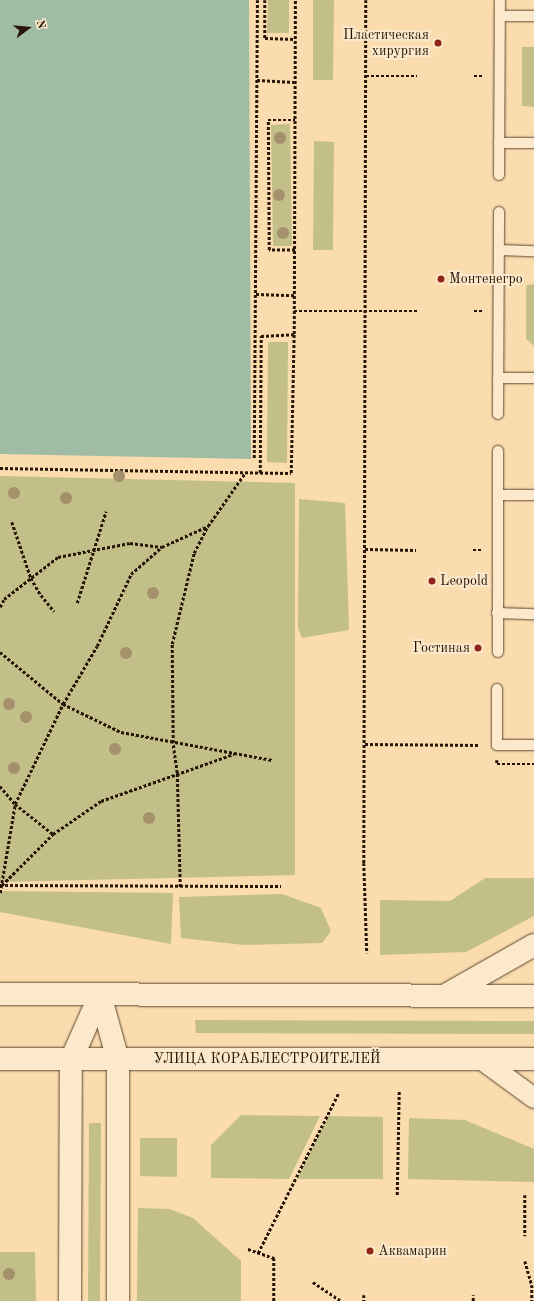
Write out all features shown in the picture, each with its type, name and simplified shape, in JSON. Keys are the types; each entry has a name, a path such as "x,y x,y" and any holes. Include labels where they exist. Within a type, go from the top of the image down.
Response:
{"main road":[{"path":"445,996 534,945"},
{"path":"0,994 534,996"},
{"path":"70,1301 71,1060 100,995"},
{"path":"100,995 118,1060 118,1301"},
{"name":"УЛИЦА КОРАБЛЕСТРОИТЕЛЕЙ","path":"0,1059 534,1059"}],"street":[{"path":"481,1059 534,1098"}],"lane":[{"path":"499,175 500,0"},
{"path":"500,16 534,16"},
{"path":"499,142 534,143"},
{"path":"498,414 499,212"},
{"path":"499,250 534,251"},
{"path":"498,378 534,378"},
{"path":"498,451 498,652"},
{"path":"498,494 534,495"},
{"path":"498,613 534,614"},
{"path":"497,690 497,745 534,745"}],"path":[{"path":"254,458 257,0"},
{"path":"265,0 265,38 294,39"},
{"path":"0,468 291,473 294,334 295,0"},
{"path":"366,0 365,744 367,953"},
{"path":"366,76 417,76"},
{"path":"257,80 294,82"},
{"path":"294,250 269,250 268,120 295,120"},
{"path":"256,294 294,295"},
{"path":"294,311 417,311"},
{"path":"260,473 261,336 294,334"},
{"path":"180,887 177,772 173,743 172,644 194,553 208,526 245,472"},
{"path":"77,603 106,512"},
{"path":"12,522 31,578 41,595 54,611"},
{"path":"0,892 15,804 64,704 97,646 131,574 162,547 208,526"},
{"path":"0,607 4,599 58,556 130,543 162,547"},
{"path":"365,549 416,550"},
{"path":"0,652 64,704 121,732 173,743 272,760"},
{"path":"365,744 497,745"},
{"path":"1,885 53,834 101,801 177,772 236,754"},
{"path":"0,786 15,804 53,834"},
{"path":"1,885 180,887 281,886"},
{"path":"397,1195 399,1091"},
{"path":"258,1253 339,1092"},
{"path":"525,1195 525,1236"},
{"path":"248,1249 274,1258 274,1301"},
{"path":"525,1261 532,1285 532,1301"},
{"path":"313,1282 341,1301"},
{"path":"364,1295 364,1301"},
{"path":"473,1295 473,1301"}],"shaded area":[{"path":"0,0 249,0 251,459 0,454"},
{"path":"268,0 289,0 289,33 267,33"},
{"path":"313,0 334,0 333,80 313,80"},
{"path":"522,47 534,47 534,107 522,106"},
{"path":"290,124 292,246 273,246 271,125"},
{"path":"314,141 334,142 333,250 313,250"},
{"path":"534,284 534,346 526,339 526,288 527,285"},
{"path":"268,342 288,342 287,463 267,462"},
{"path":"0,476 295,483 295,875 0,882"},
{"path":"299,499 345,503 349,630 302,638 298,628"},
{"path":"485,878 534,878 534,916 466,952 380,955 380,900 450,901"},
{"path":"0,891 173,893 171,944 0,912"},
{"path":"282,894 321,908 331,931 322,943 244,945 181,938 179,897"},
{"path":"195,1020 534,1021 534,1034 196,1033"},
{"path":"241,1115 320,1116 289,1179 211,1178 211,1145"},
{"path":"328,1116 383,1117 383,1179 297,1179"},
{"path":"409,1118 465,1120 534,1149 534,1182 408,1179"},
{"path":"89,1123 101,1123 100,1301 88,1301"},
{"path":"140,1138 177,1138 177,1177 140,1176"},
{"path":"138,1208 169,1209 193,1218 241,1261 241,1301 137,1301"},
{"path":"0,1252 35,1252 36,1301 0,1301"}],"place":[{"name":"Пластическая хирургия","path":"438,43"},
{"name":"Монтенегро","path":"441,279"},
{"name":"Leopold","path":"432,581"},
{"name":"Гостиная","path":"478,648"},
{"name":"Аквамарин","path":"370,1251"}]}
